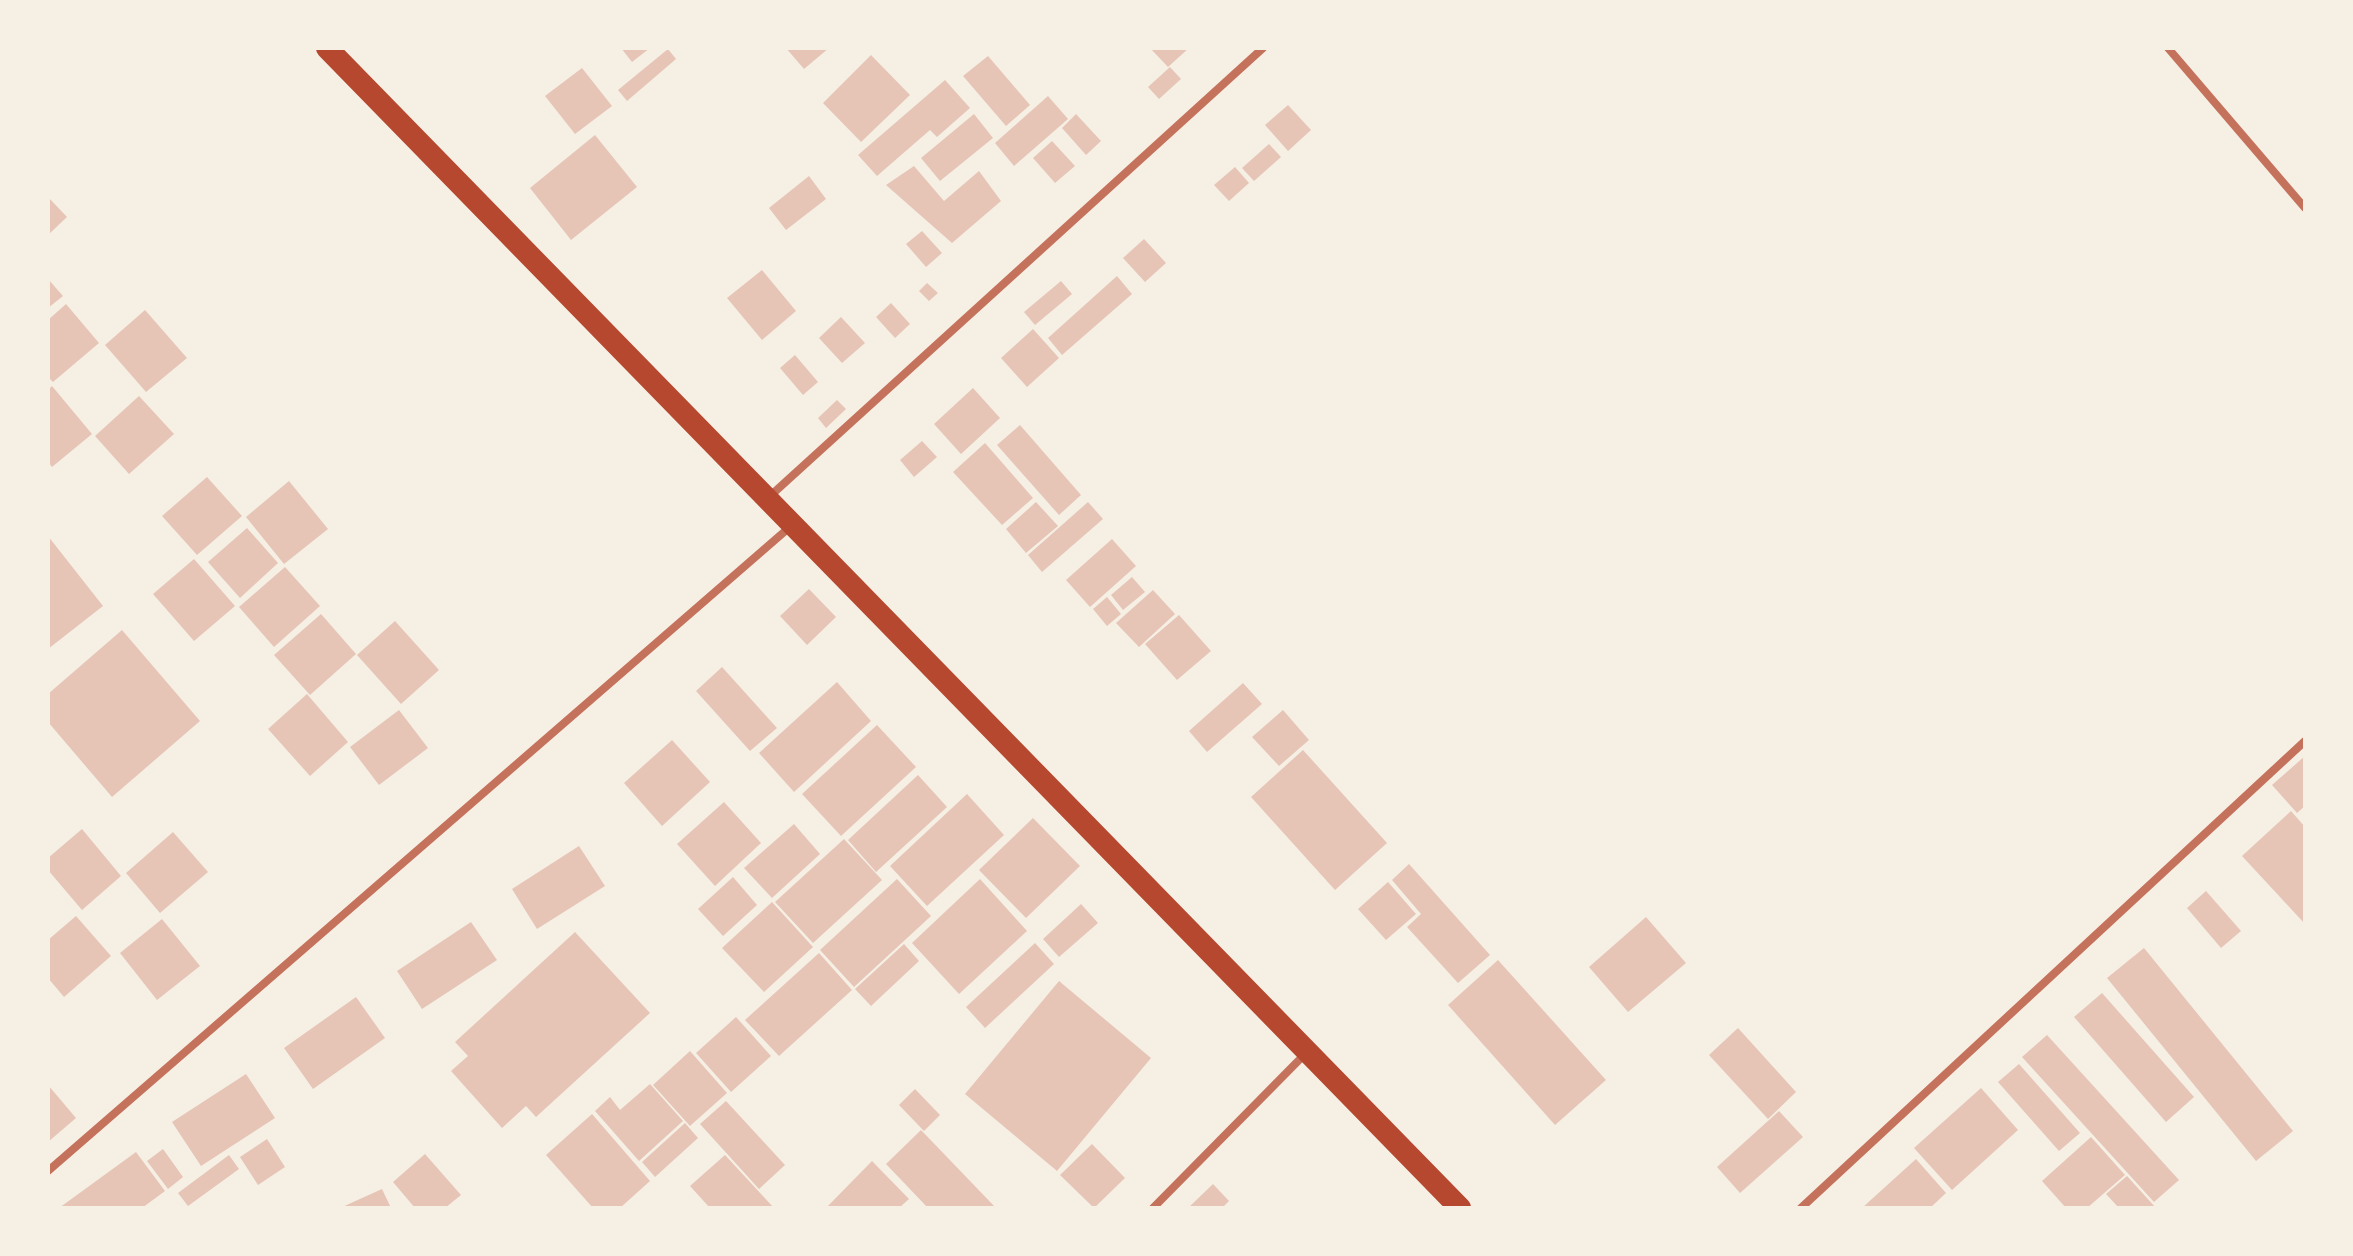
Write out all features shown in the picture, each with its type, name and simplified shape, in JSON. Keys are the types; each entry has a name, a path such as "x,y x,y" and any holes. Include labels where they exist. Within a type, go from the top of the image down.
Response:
{"highway":[{"path":"327,48 1460,1208"}],"street":[{"path":"767,499 1263,48"},
{"path":"2168,48 2305,208"},
{"path":"48,1171 791,525"},
{"path":"1801,1208 2305,741"},
{"path":"1153,1208 1308,1050"}],"building":[{"path":"621,48 650,48 632,62"},
{"path":"786,48 829,48 804,69"},
{"path":"1150,48 1189,48 1168,67"},
{"path":"668,49 676,59 627,101 618,90"},
{"path":"871,55 910,95 861,142 823,103"},
{"path":"988,56 1030,105 1006,126 963,76"},
{"path":"1170,67 1181,79 1159,99 1148,87"},
{"path":"582,68 612,106 575,134 545,96"},
{"path":"945,80 970,108 937,137 930,130 877,176 858,155"},
{"path":"1048,96 1068,119 1014,166 995,143"},
{"path":"1288,105 1311,130 1288,151 1265,125"},
{"path":"974,114 993,138 940,181 921,158"},
{"path":"1076,114 1101,141 1086,155 1062,128"},
{"path":"595,135 637,187 571,240 530,188"},
{"path":"1052,141 1075,166 1055,183 1033,158"},
{"path":"1269,144 1281,157 1254,181 1242,168"},
{"path":"914,166 944,201 979,171 1001,201 952,243 886,185"},
{"path":"1235,167 1249,183 1229,201 1214,185"},
{"path":"809,176 826,199 786,230 769,208"},
{"path":"48,197 67,217 48,235"},
{"path":"922,231 942,253 926,267 906,244"},
{"path":"1144,239 1166,263 1145,282 1123,258"},
{"path":"762,270 796,311 762,340 727,298"},
{"path":"1117,276 1132,294 1062,355 1048,338"},
{"path":"48,279 63,296 48,308"},
{"path":"1061,281 1072,294 1035,325 1024,312"},
{"path":"927,283 938,293 929,301 919,291"},
{"path":"891,303 910,324 895,338 876,317"},
{"path":"66,304 99,343 53,382 48,377 48,320"},
{"path":"145,310 187,358 146,392 105,345"},
{"path":"841,317 865,343 842,363 819,338"},
{"path":"1033,329 1059,358 1027,387 1001,358"},
{"path":"795,355 818,382 803,395 780,368"},
{"path":"52,386 92,434 52,467 48,462 48,390"},
{"path":"973,388 1000,418 961,454 934,424"},
{"path":"139,396 174,434 129,474 95,436"},
{"path":"837,400 846,409 826,428 818,418"},
{"path":"1020,425 1081,495 1059,515 997,445"},
{"path":"922,441 937,457 914,477 900,460"},
{"path":"985,443 1033,498 1002,525 953,472"},
{"path":"207,477 242,516 197,555 162,516"},
{"path":"289,481 328,529 284,564 246,517"},
{"path":"1036,502 1058,526 1026,553 1006,529"},
{"path":"1088,502 1103,519 1042,572 1028,555"},
{"path":"247,528 278,563 240,598 208,562"},
{"path":"48,536 103,606 48,649"},
{"path":"1112,539 1136,566 1090,607 1066,580"},
{"path":"194,559 235,606 194,641 153,594"},
{"path":"285,567 320,606 274,647 239,607"},
{"path":"1132,577 1145,592 1123,610 1111,595"},
{"path":"809,589 836,617 807,645 780,616"},
{"path":"1153,590 1175,614 1139,647 1116,623"},
{"path":"1107,597 1121,614 1107,626 1093,609"},
{"path":"321,614 356,654 310,695 274,655"},
{"path":"1179,615 1211,651 1177,680 1145,644"},
{"path":"395,621 439,670 401,704 357,655"},
{"path":"122,630 200,721 112,797 48,722 48,694"},
{"path":"722,667 777,728 750,751 696,691"},
{"path":"837,682 871,721 794,792 759,753"},
{"path":"1243,683 1262,704 1207,752 1189,731"},
{"path":"307,694 348,742 310,776 268,729"},
{"path":"399,710 428,748 379,785 350,747"},
{"path":"1283,710 1309,740 1279,766 1252,737"},
{"path":"877,725 916,767 841,836 802,794"},
{"path":"672,740 710,782 662,826 624,783"},
{"path":"1303,750 1387,843 1335,890 1251,797"},
{"path":"2305,756 2305,806 2297,813 2272,785"},
{"path":"918,775 947,807 876,872 848,840"},
{"path":"967,794 1004,835 927,906 890,866"},
{"path":"724,802 761,843 715,886 677,844"},
{"path":"2291,811 2305,827 2305,924 2242,856"},
{"path":"1033,818 1080,866 1026,918 979,870"},
{"path":"794,824 820,854 772,898 744,868"},
{"path":"82,829 121,876 82,910 48,870 48,858"},
{"path":"173,832 208,872 160,913 126,873"},
{"path":"844,839 882,880 813,943 775,902"},
{"path":"579,846 605,886 537,929 512,889"},
{"path":"1409,864 1490,955 1458,983 1407,927 1421,914 1392,880"},
{"path":"733,877 757,905 723,936 698,909"},
{"path":"897,879 931,916 854,987 820,950"},
{"path":"980,879 1027,931 959,994 912,943"},
{"path":"1388,882 1416,914 1386,940 1358,909"},
{"path":"2206,891 2241,931 2221,948 2187,908"},
{"path":"772,902 813,947 764,992 722,948"},
{"path":"1081,904 1098,923 1059,957 1043,939"},
{"path":"76,916 111,956 64,997 48,978 48,940"},
{"path":"1646,917 1686,963 1628,1012 1589,967"},
{"path":"162,919 200,966 157,1000 120,953"},
{"path":"471,922 497,960 422,1009 397,971"},
{"path":"575,932 650,1013 536,1117 526,1106 502,1128 451,1071 468,1056 455,1042"},
{"path":"1035,943 1054,964 985,1028 966,1007"},
{"path":"904,944 919,961 871,1006 855,989"},
{"path":"2144,948 2293,1131 2256,1161 2107,978"},
{"path":"819,953 852,990 779,1056 745,1020"},
{"path":"1498,960 1606,1080 1555,1125 1448,1005"},
{"path":"1059,981 1151,1058 1057,1171 965,1094"},
{"path":"2102,993 2194,1097 2166,1122 2074,1017"},
{"path":"356,997 385,1038 313,1089 284,1048"},
{"path":"736,1017 771,1056 731,1092 696,1053"},
{"path":"1738,1028 1796,1092 1768,1119 1709,1055"},
{"path":"2047,1035 2179,1180 2154,1202 2022,1057"},
{"path":"690,1051 727,1093 690,1126 653,1085"},
{"path":"2019,1064 2080,1133 2059,1151 1998,1082"},
{"path":"246,1074 275,1118 201,1166 172,1122"},
{"path":"650,1084 683,1121 639,1161 595,1111 610,1097 620,1110"},
{"path":"48,1085 76,1118 48,1142"},
{"path":"1981,1088 2018,1130 1952,1190 1914,1148"},
{"path":"915,1089 940,1115 924,1131 899,1105"},
{"path":"726,1101 785,1165 759,1189 700,1124"},
{"path":"1779,1111 1803,1137 1740,1193 1717,1167"},
{"path":"592,1114 650,1181 620,1208 593,1208 546,1155"},
{"path":"685,1123 698,1138 655,1177 642,1162"},
{"path":"921,1130 996,1208 928,1208 886,1164"},
{"path":"2091,1137 2125,1175 2087,1208 2066,1208 2042,1181"},
{"path":"267,1139 285,1167 258,1185 240,1157"},
{"path":"1092,1144 1125,1178 1094,1208 1060,1175"},
{"path":"163,1149 183,1177 168,1189 147,1161"},
{"path":"136,1152 165,1191 142,1208 59,1208"},
{"path":"425,1154 461,1195 445,1208 415,1208 393,1182"},
{"path":"229,1155 239,1169 188,1206 178,1193"},
{"path":"725,1155 774,1208 710,1208 690,1186"},
{"path":"1916,1159 1946,1193 1930,1208 1862,1208"},
{"path":"872,1161 909,1199 899,1208 826,1208"},
{"path":"2127,1176 2156,1208 2119,1208 2106,1194"},
{"path":"1213,1184 1229,1201 1222,1208 1188,1208"},
{"path":"382,1189 391,1208 340,1208"}]}
